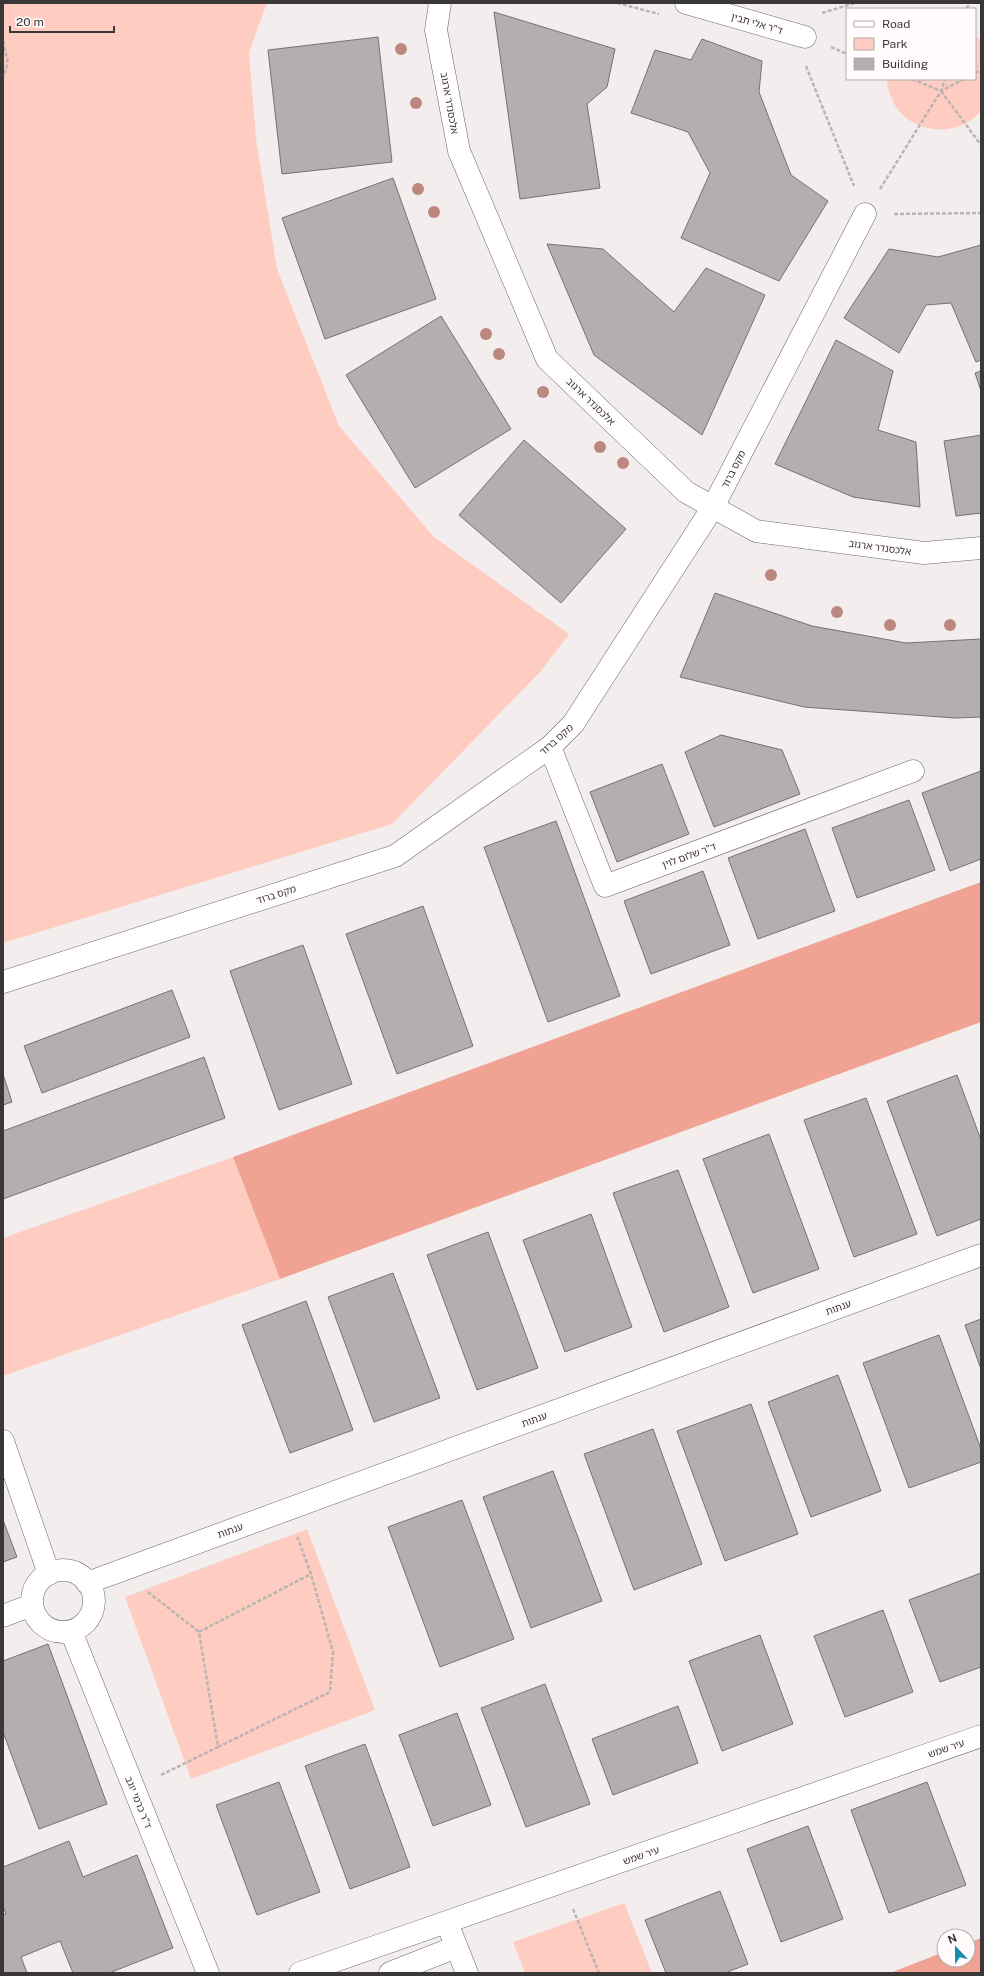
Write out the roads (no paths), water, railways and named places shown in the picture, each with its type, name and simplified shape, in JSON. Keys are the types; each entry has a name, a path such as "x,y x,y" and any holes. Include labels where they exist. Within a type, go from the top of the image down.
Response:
{"street":[{"name":"אלכסנדר ארגוב","path":"440,3 436,30 459,151 547,359 686,492 756,531 924,553 981,548"},
{"name":"ד\"ר אלי תבין","path":"686,3 805,37"},
{"name":"מקס ברוד","path":"3,982 395,856 550,747 573,724 713,507 865,214"},
{"name":"ד\"ר שלום לוין","path":"550,747 605,886 913,771"},
{"name":"ענתות","path":"88,1583 981,1255"},
{"path":"3,1441 49,1574"},
{"path":"59,1570 68,1571 78,1575 88,1583 92,1591 93,1608 89,1618 83,1625 71,1632 58,1632 48,1629 38,1621 33,1612 32,1605 35,1588 41,1579 59,1570"},
{"path":"3,1616 32,1605"},
{"name":"ד\"ר כרמי יוגב","path":"71,1632 208,1973"},
{"name":"עיר שמש","path":"300,1973 563,1883 981,1736"},
{"path":"446,1922 467,1973"},
{"path":"390,1973 456,1947"}]}
